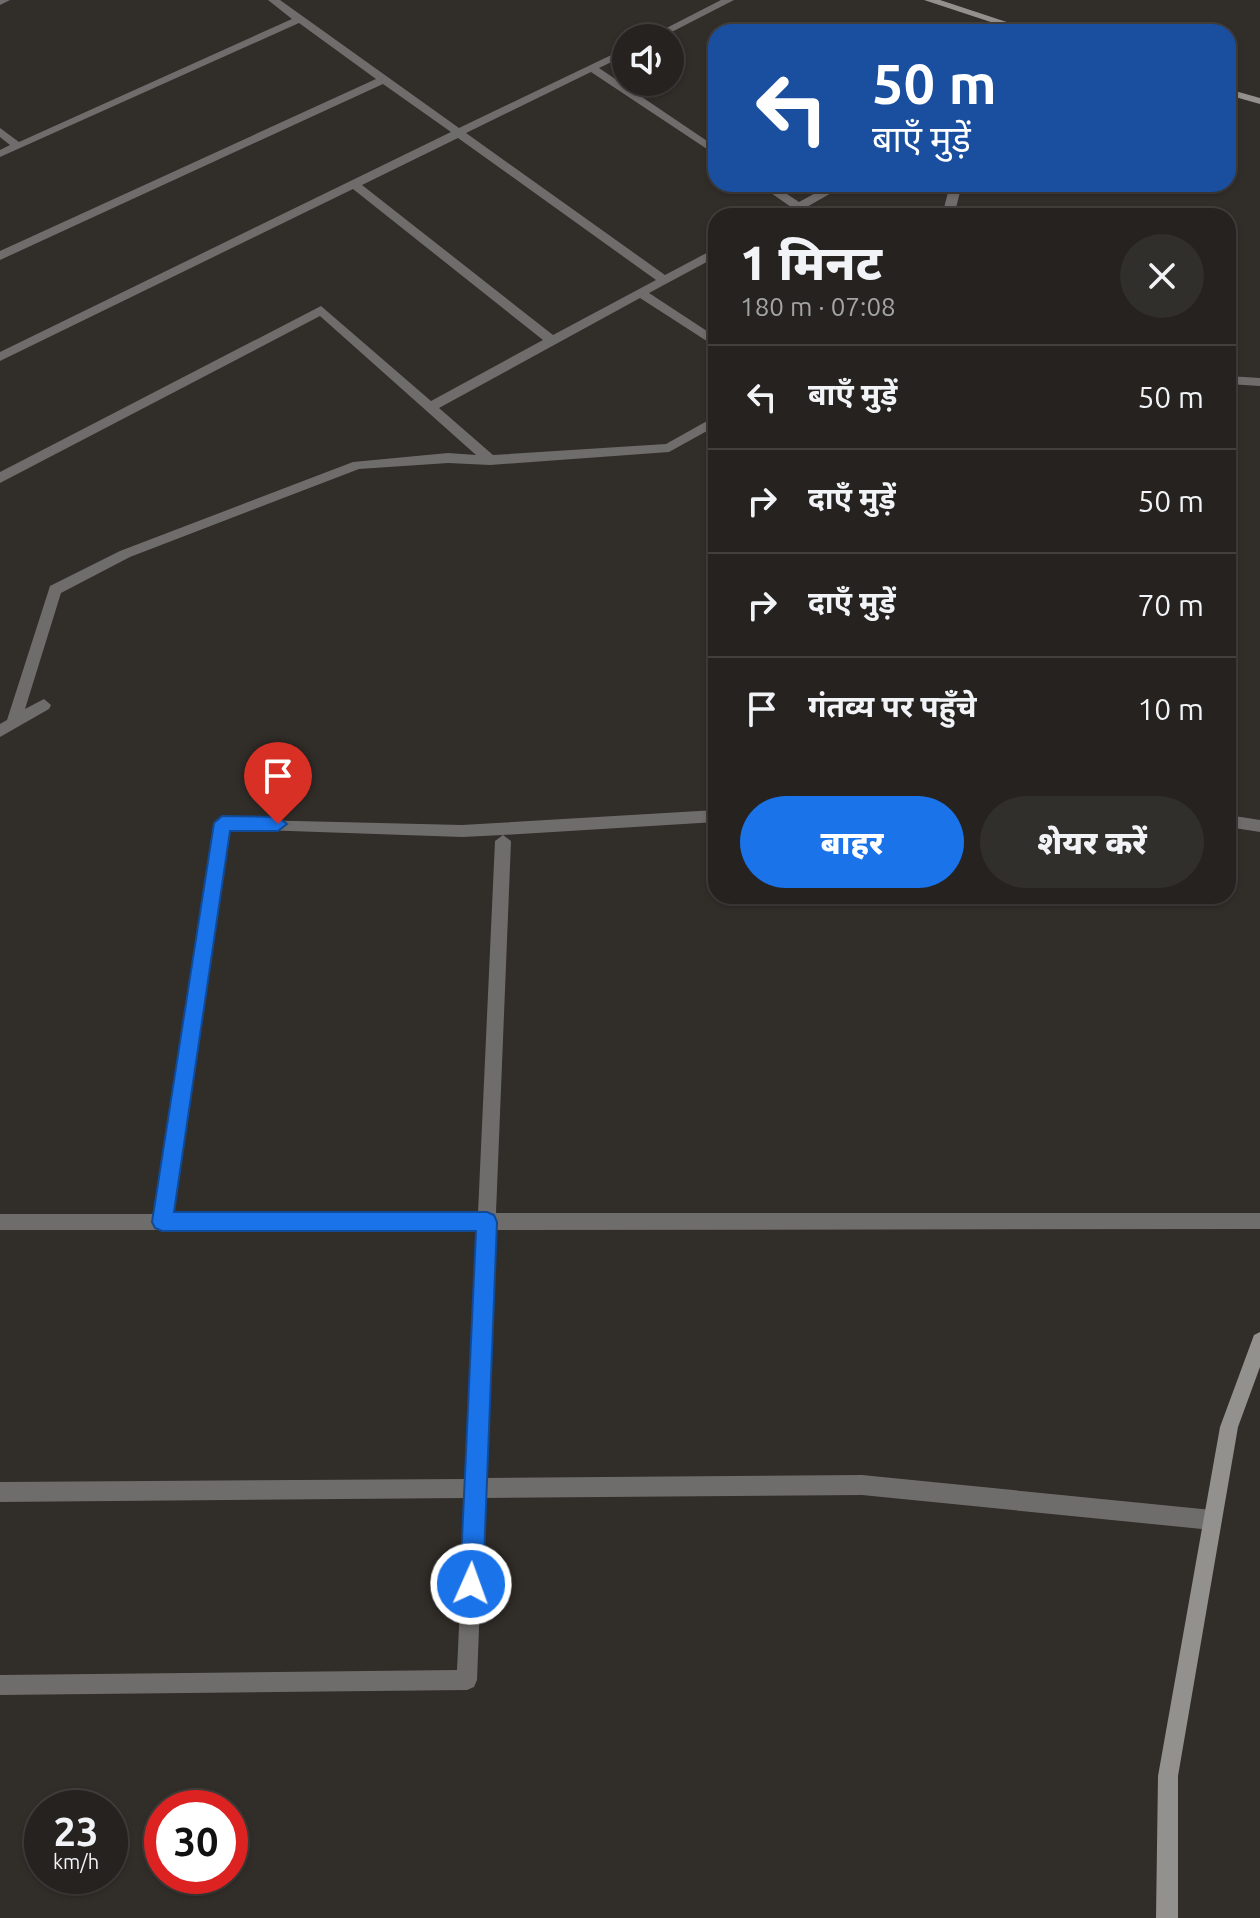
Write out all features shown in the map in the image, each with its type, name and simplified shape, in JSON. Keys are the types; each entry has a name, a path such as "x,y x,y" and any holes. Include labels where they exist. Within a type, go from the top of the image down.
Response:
{"street":[{"path":"273,0 664,280"},
{"path":"680,24 729,0"},
{"path":"929,0 996,24"},
{"path":"0,154 300,19"},
{"path":"0,357 612,58"},
{"path":"591,68 708,147"},
{"path":"0,256 382,80"},
{"path":"1236,94 1260,101"},
{"path":"0,131 17,146"},
{"path":"354,184 552,341"},
{"path":"776,192 799,207 826,192"},
{"path":"430,407 708,256"},
{"path":"640,293 708,338"},
{"path":"0,478 321,310 490,460"},
{"path":"1236,380 1260,382"},
{"path":"6,727 55,590 125,554 358,465 669,448 708,425"},
{"path":"6,727 44,705"},
{"path":"162,1222 222,823 462,831 708,816"},
{"path":"1236,822 1260,826"},
{"path":"0,1685 467,1680 503,841"},
{"path":"0,1222 1260,1221"},
{"path":"1167,1918 1168,1776 1229,1427 1260,1341"},
{"path":"0,1492 862,1485 1212,1520"}],"route":[{"path":"278,824 222,823 162,1222 487,1222 471,1584"}]}
